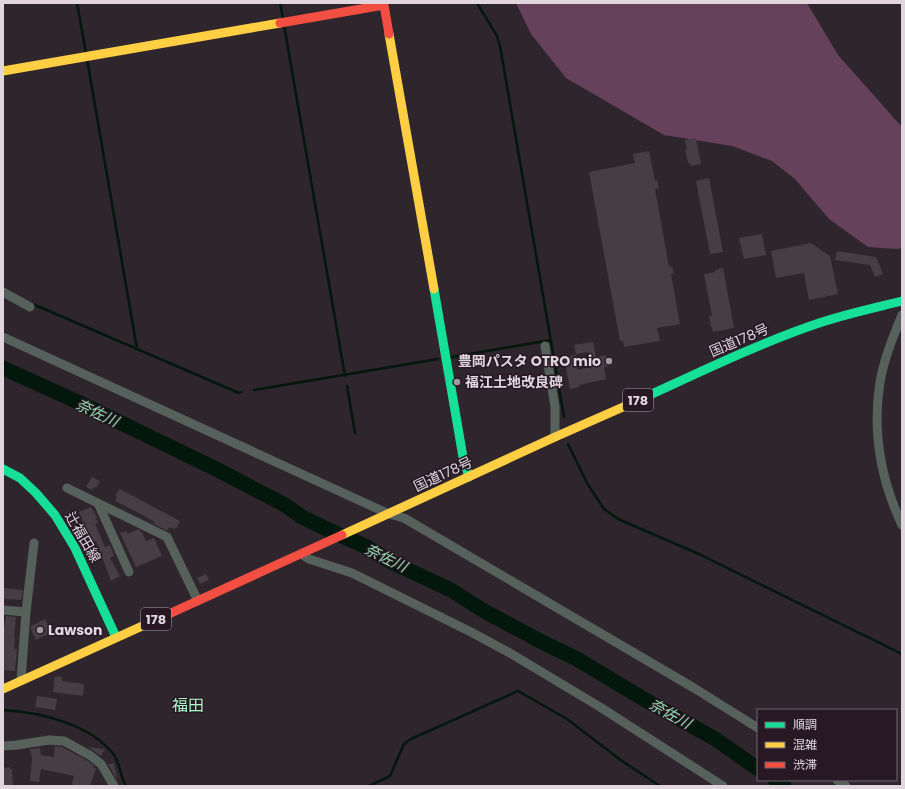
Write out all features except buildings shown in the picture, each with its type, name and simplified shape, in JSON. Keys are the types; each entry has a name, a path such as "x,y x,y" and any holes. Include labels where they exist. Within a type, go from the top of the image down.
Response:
{"main road":[{"path":"3,70 384,5 456,420 464,462 469,477"},
{"name":"国道178号","path":"3,689 704,370 784,336 832,319 901,299"},
{"name":"辻福田線","path":"3,468 20,478 36,493 55,515 75,548 116,637"}],"street":[{"path":"3,292 30,307"},
{"path":"902,315 890,345 883,369 877,418 880,458 884,477 891,500 902,525"},
{"path":"3,337 385,516 404,518 694,688 757,727"},
{"path":"545,346 555,407 555,438"},
{"path":"67,488 167,537 198,601"},
{"path":"98,503 129,572"},
{"path":"21,680 26,612 34,544"},
{"path":"305,552 310,559 352,573 504,650 600,707 723,786"},
{"path":"3,610 26,612"},
{"path":"3,746 49,740 64,741 102,764 114,786"}],"shaded area":[{"path":"516,3 807,3 838,55 902,127 902,248 868,247 829,219 795,179 772,161 732,146 664,135 566,78 531,34"}],"waterway":[{"path":"77,3 86,53"},
{"path":"280,3 283,18"},
{"path":"477,3 497,36 500,46 564,417"},
{"path":"284,25 345,376"},
{"path":"87,59 137,349"},
{"path":"35,305 239,393 241,392"},
{"path":"452,357 551,340"},
{"path":"254,390 438,359"},
{"name":"奈佐川","path":"3,368 78,402 214,468 285,505 302,517 365,546 391,562 451,590 484,611 577,659 642,698 717,740 757,768"},
{"path":"347,386 355,433"},
{"path":"568,444 587,483 604,509 618,519 699,554 902,654"},
{"path":"369,786 390,776 404,744 411,739 518,691 567,719 622,761 660,786"},
{"path":"3,710 48,717 92,735 104,744 114,755 118,762 122,778 126,786"},
{"name":"奈佐川","path":"776,781 784,786"}],"traffic: fast":[{"path":"434,289 463,457 469,477"},
{"path":"639,400 728,359 796,331 839,317 902,301"},
{"path":"3,469 20,478 36,493 55,515 75,548 116,637"}],"traffic: slow":[{"path":"3,71 280,23"},
{"path":"389,34 434,289"},
{"path":"342,535 639,400"},
{"path":"3,689 149,623"}],"traffic: jam":[{"path":"280,23 384,5 389,34"},
{"path":"149,623 342,535"}],"place":[{"name":"豊岡パスタ OTRO mio","path":"609,361"},
{"name":"福江土地改良碑","path":"457,382"},
{"name":"Lawson","path":"40,630"}],"district":[{"name":"福田","path":"188,705"}]}
